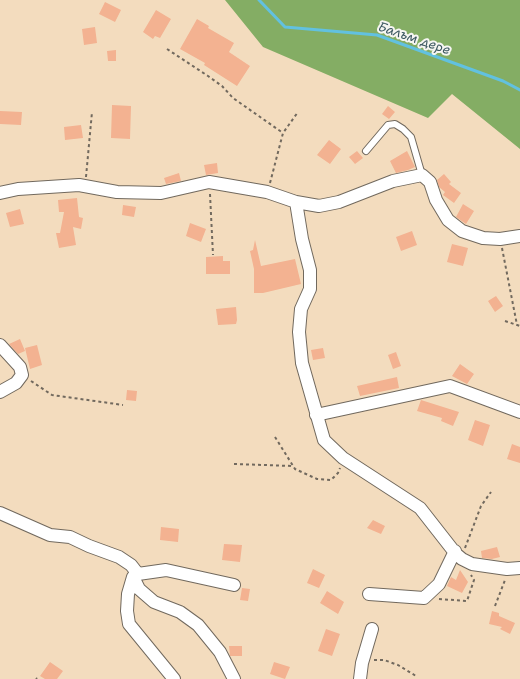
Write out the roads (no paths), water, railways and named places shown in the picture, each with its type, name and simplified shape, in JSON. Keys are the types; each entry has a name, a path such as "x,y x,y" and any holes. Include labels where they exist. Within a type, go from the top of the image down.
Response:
{"street":[{"path":"0,193 18,189 79,185 117,192 161,193 209,182 267,192 296,202 319,206 339,202 393,181 422,175 430,182 436,200 453,223 462,231 483,238 500,239 520,236"},
{"path":"296,202 302,239 310,270 310,289 301,309 299,332 302,363 324,440 343,458 420,508 458,555 472,564 515,569"},
{"path":"0,345 20,368 22,375 16,383 0,392"},
{"path":"316,415 450,386 520,412"},
{"path":"0,513 50,535 70,537 119,557 131,565 136,575 139,589 154,602 180,612 198,625 220,652 234,679"},
{"path":"369,594 424,598 439,584 458,555"},
{"path":"136,575 166,570 234,585"},
{"path":"136,575 128,594 127,610 130,624 174,679"},
{"path":"360,679 363,659 372,629"}],"lane":[{"path":"366,151 388,126 395,124 403,129 411,138 422,175"}],"waterway":[{"name":"Балъм дере","path":"259,0 285,27 377,35 503,81 520,90"}]}
